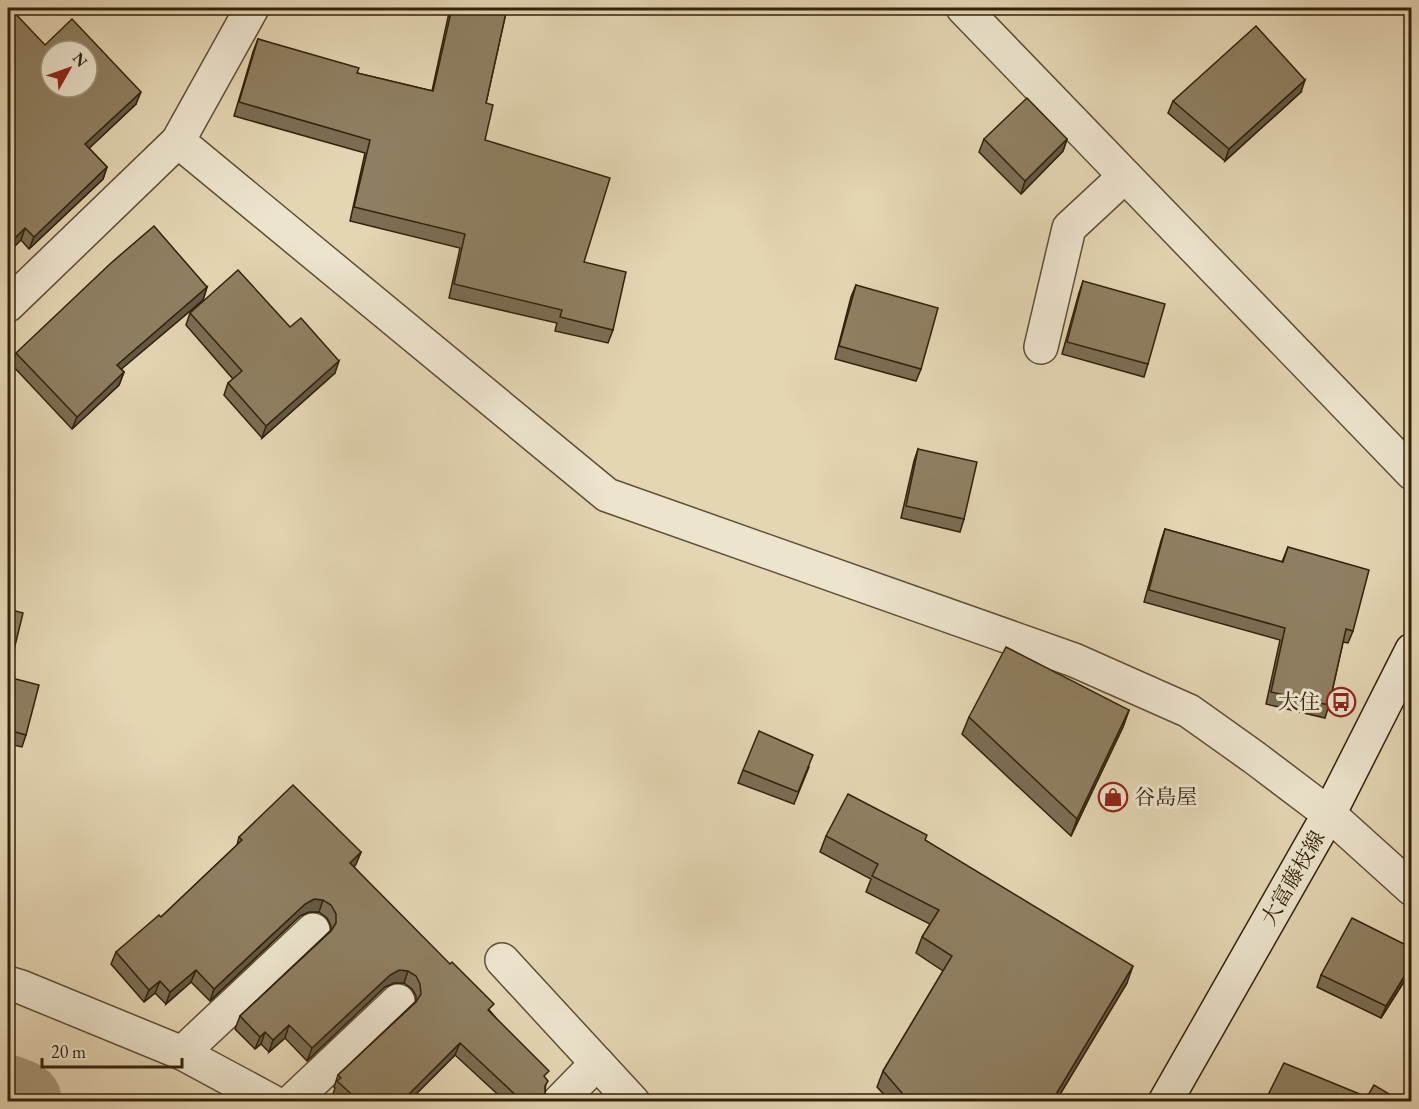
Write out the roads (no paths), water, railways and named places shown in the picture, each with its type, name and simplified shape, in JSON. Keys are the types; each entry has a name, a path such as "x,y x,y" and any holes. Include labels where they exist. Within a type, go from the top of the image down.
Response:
{"street":[{"path":"8,305 178,141 252,8"},
{"path":"963,8 1412,473"},
{"path":"178,141 607,495 1074,660 1190,711 1329,814 1412,889"},
{"path":"1041,347 1069,228 1125,176"},
{"name":"大富藤枝線","path":"1165,1101 1329,814 1412,650"},
{"path":"182,1053 313,930"},
{"path":"502,960 633,1101"},
{"path":"8,983 182,1053 273,1101"},
{"path":"291,1101 398,1001"},
{"path":"560,1101 597,1063"}],"waterway":[{"path":"8,1097 20,1102"}],"place":[{"name":"大住","path":"1341,702"},
{"name":"谷島屋","path":"1113,797"}]}
